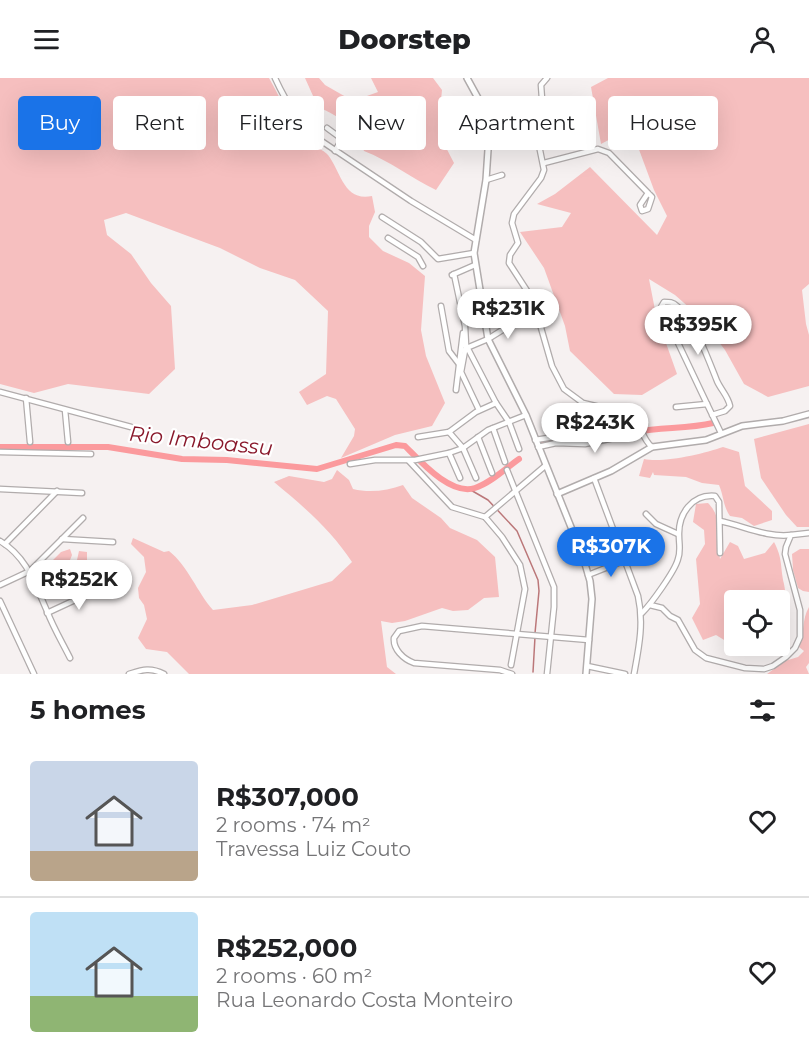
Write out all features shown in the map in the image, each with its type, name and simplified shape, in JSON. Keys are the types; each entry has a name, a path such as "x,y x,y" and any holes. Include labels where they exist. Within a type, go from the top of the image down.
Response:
{"street":[{"path":"275,78 297,118 306,129 335,151 443,222 476,240"},
{"path":"467,78 477,96"},
{"path":"547,78 542,85 542,99 536,109 535,126 544,170 541,178 514,214 512,224 518,243 509,259 511,268 533,300 548,355 564,389 583,403 633,415 643,432 646,443 652,447"},
{"path":"327,128 342,139 335,151"},
{"path":"489,150 474,253 488,339 526,415 584,557 592,599 586,674"},
{"path":"544,163 605,150 648,193 652,199 648,209 642,211 640,205 648,193"},
{"path":"486,180 502,175"},
{"path":"382,217 427,246 435,257 441,259 474,253"},
{"path":"388,238 418,257 423,266"},
{"path":"418,257 427,246"},
{"path":"475,265 453,274 465,326 466,345 462,372 480,410"},
{"path":"712,415 729,409 730,403 718,384 699,337 679,307 664,302 661,307 712,415 721,433"},
{"path":"441,306 450,351 459,364"},
{"path":"466,345 488,339 536,309"},
{"path":"456,390 459,364 466,345"},
{"path":"466,345 496,403 509,422 519,448"},
{"path":"0,393 131,427"},
{"path":"26,398 30,441"},
{"path":"418,437 449,432 480,410 496,403"},
{"path":"675,407 707,404"},
{"path":"65,410 68,442"},
{"path":"557,494 611,471 652,447 692,443 742,426 783,421 809,414"},
{"path":"350,464 375,460 409,461 449,453 463,448 493,428 526,415"},
{"path":"535,440 561,435 601,435 639,425"},
{"path":"493,428 506,462"},
{"path":"449,432 463,448 476,478"},
{"path":"538,447 556,443 585,444 643,432"},
{"path":"478,437 492,473"},
{"path":"0,452 91,454"},
{"path":"449,453 460,478"},
{"path":"409,461 452,507 485,516 514,555 524,576 525,589 511,665"},
{"path":"485,516 545,466"},
{"path":"507,470 554,587 548,674"},
{"path":"594,478 626,560 642,613 642,632 634,674"},
{"path":"0,489 82,493"},
{"path":"57,491 2,543 30,571 47,613 70,658"},
{"path":"642,613 650,605 678,560 678,534 686,509 691,502 704,496 715,496 718,499 720,553"},
{"path":"646,514 657,524 678,534"},
{"path":"0,585 30,571 83,518"},
{"path":"720,521 774,536 809,533"},
{"path":"650,605 662,608 678,620 695,650 706,658 745,668 764,669 773,666 795,648 800,636 800,610 785,554 791,535"},
{"path":"62,540 112,542"},
{"path":"588,575 626,560"},
{"path":"47,613 101,588"},
{"path":"0,601 34,674"},
{"path":"512,674 500,670 409,661 396,648 394,640 399,631 422,626 589,640"},
{"path":"587,666 625,674"},
{"path":"129,674 145,669 164,674"}],"shaded area":[{"path":"0,78 269,78 279,96 218,96 218,150 321,150 328,155 349,190 355,195 372,196 375,212 369,226 369,237 383,251 409,263 425,276 421,330 426,356 445,403 432,426 395,435 341,458 354,436 355,429 336,399 327,396 307,405 299,392 326,374 328,311 295,280 260,268 220,248 126,213 104,220 107,235 131,254 151,283 171,306 175,369 149,394 68,384 34,393 0,384"},
{"path":"305,78 319,78 325,85 344,96 336,96 336,116 324,110 324,96 313,96"},
{"path":"371,78 433,78 442,90 441,96 438,96 438,150 447,150 454,163 436,190 364,151 426,150 426,96 367,96 378,92"},
{"path":"608,78 809,78 809,284 802,290 809,335 809,386 768,397 744,384 725,350 700,317 675,295 649,279 656,315 677,374 642,395 614,394 570,351 565,326 544,268 520,232 562,227 571,213 537,204 555,194 590,167 657,235 667,216 654,190 639,150 718,150 718,96 608,96 608,140 601,144 596,116 596,96 593,96 591,87"},
{"path":"809,424 809,527 797,527 761,478 754,439"},
{"path":"723,447 739,452 745,486 772,511 772,520 754,526 742,518 730,516 719,485 702,483 686,477 654,475 653,472 650,478 639,476 644,459 673,459"},
{"path":"337,470 349,480 353,489 378,491 403,485 412,498 441,518 450,528 477,540 495,557 499,597 484,598 468,610 453,611 442,608 405,621 392,623 381,621 387,667 396,674 189,674 167,652 146,649 138,638 147,619 144,605 139,598 138,588 146,572 144,557 131,544 133,538 164,552 169,551 176,557 213,610 252,605 332,581 352,562 326,529 274,482 289,476 324,482 332,479"},
{"path":"708,503 716,516 720,559 730,542 738,546 744,559 765,553 774,542 780,558 785,590 724,590 724,640 716,635 703,640 692,618 700,604 696,559 705,544 704,530 693,522 696,504"},
{"path":"70,549 72,555 70,560 77,560 79,551 87,552 87,562 94,565 97,570 87,578 77,568 79,579 71,581 67,579 65,584 56,583 51,568 47,566 61,552"},
{"path":"800,549 809,549 809,592 798,588 793,570 792,554"},
{"path":"809,607 809,663 806,667 809,674 767,674 785,661 798,657 804,651 799,647"}],"waterway":[{"path":"636,432 713,423"},
{"path":"541,442 565,440 588,442"},
{"name":"Rio Imboassu","path":"0,447 108,447 182,459 227,460 317,469 396,445 405,446 437,476 456,487 466,489 487,483 519,459"},
{"path":"469,489 488,500 517,531 538,580 535,633"},
{"path":"533,672 535,637"}]}
